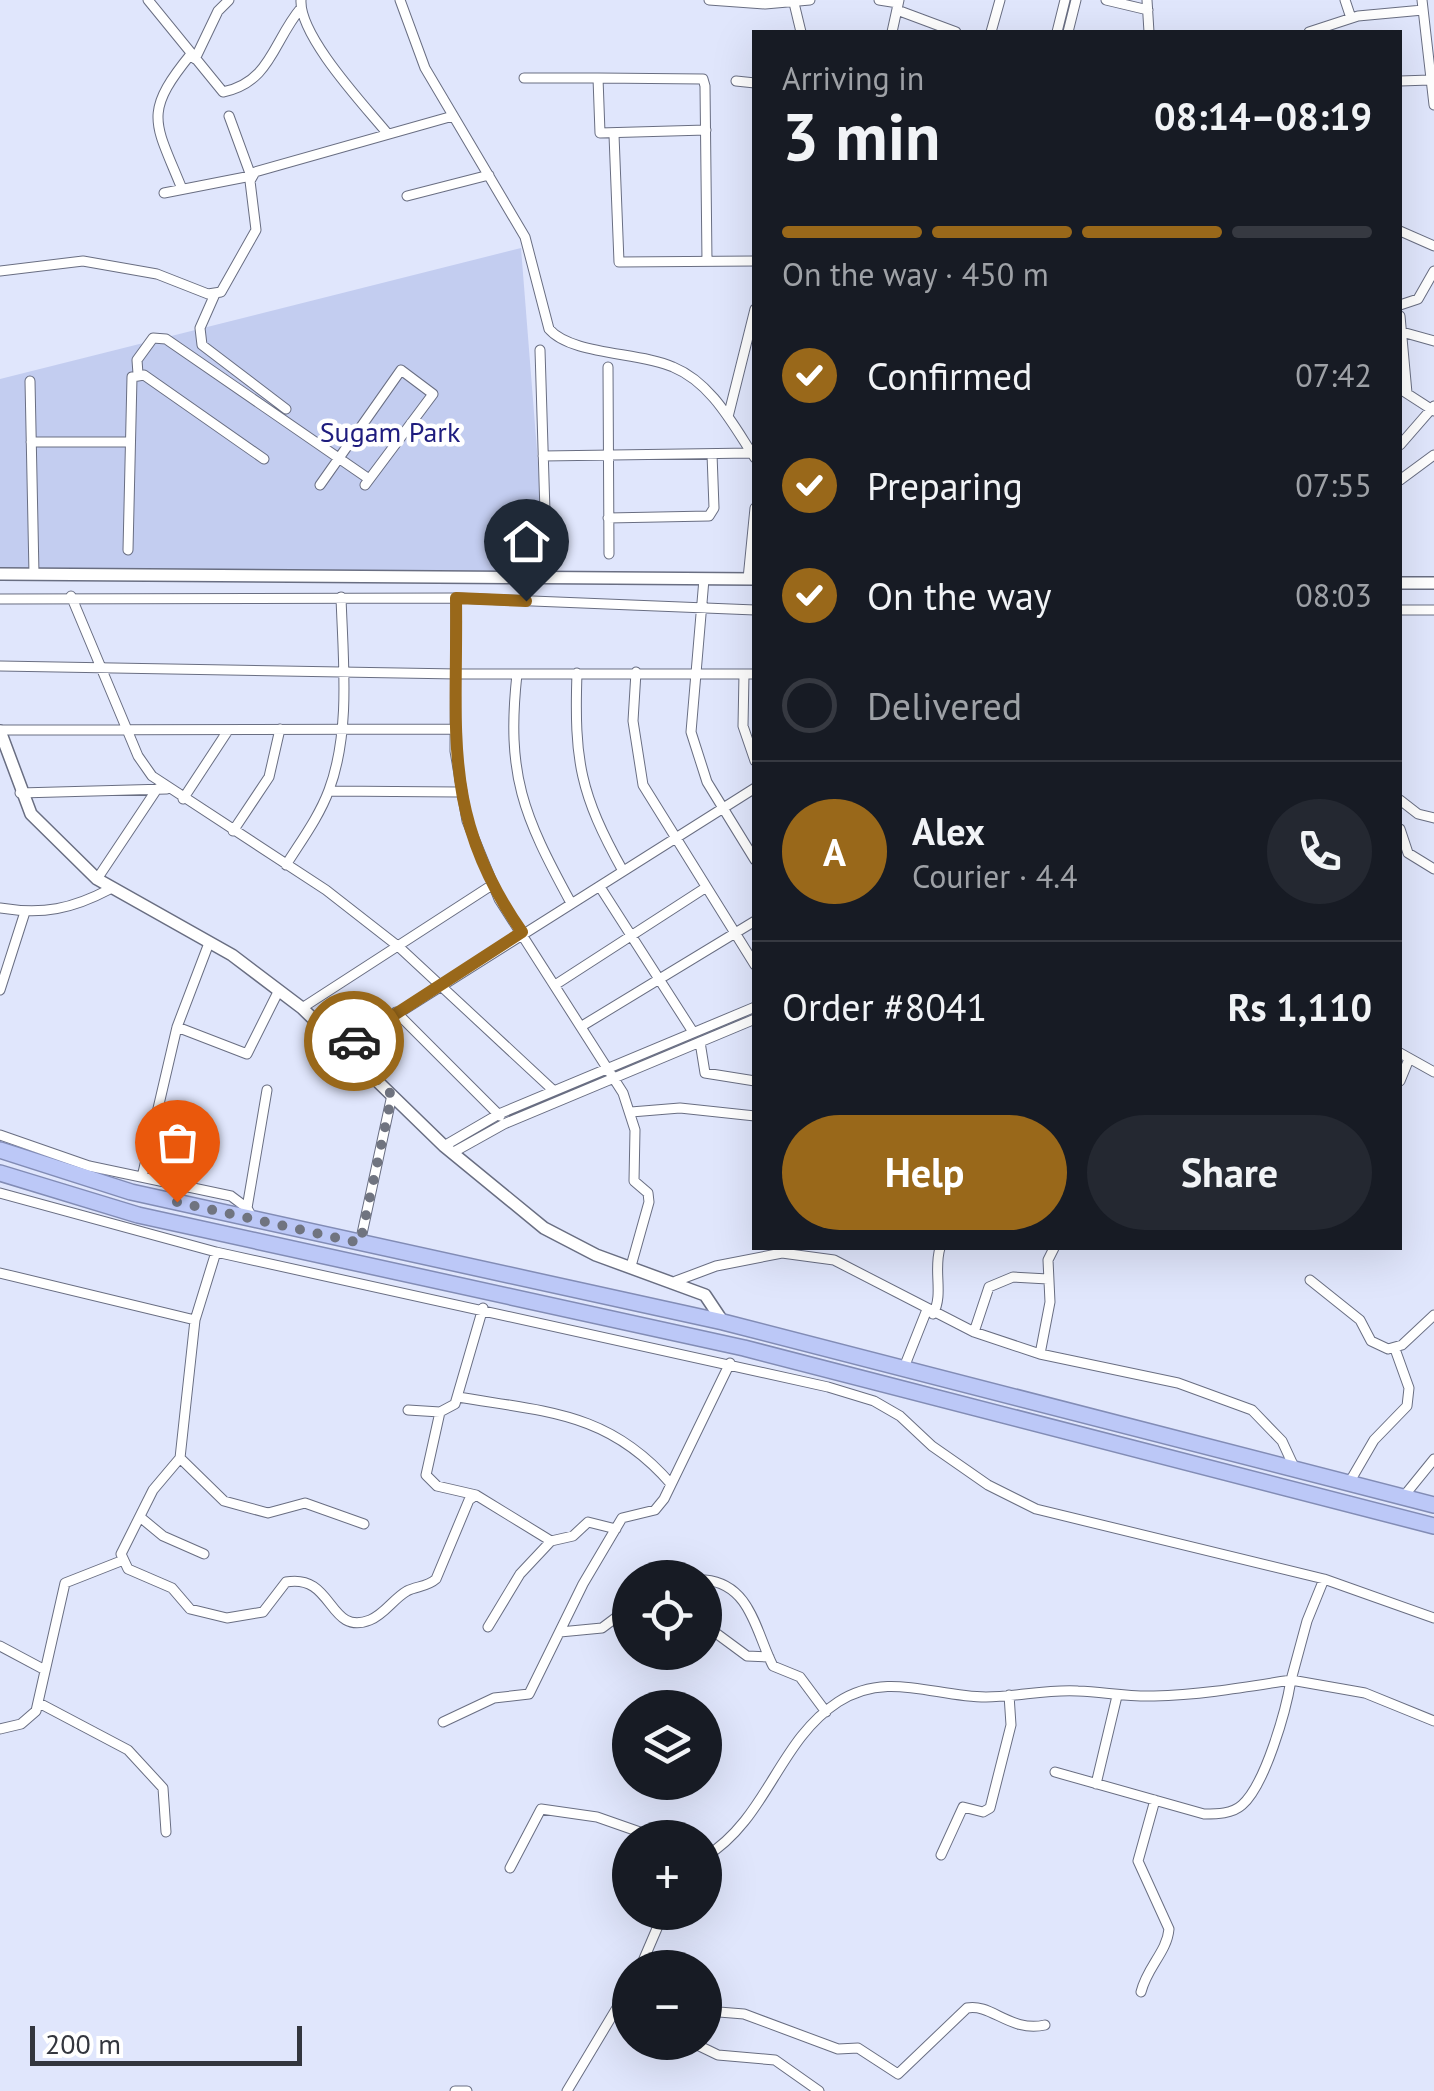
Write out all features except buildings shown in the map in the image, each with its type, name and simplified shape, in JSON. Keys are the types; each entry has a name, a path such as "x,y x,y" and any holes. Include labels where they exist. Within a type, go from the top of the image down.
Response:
{"highway":[{"path":"0,1150 81,1179 724,1322 1434,1504"},
{"path":"0,1174 138,1215 744,1348 1434,1526"}],"street":[{"path":"148,0 223,92 251,82 264,71 301,4"},
{"path":"182,189 156,114 164,87 193,56 218,11 229,0"},
{"path":"400,0 410,33 453,116 526,238 548,329 556,337 674,367 696,380 728,417 752,454"},
{"path":"710,0 810,0"},
{"path":"879,0 898,4 952,30"},
{"path":"992,30 1000,0"},
{"path":"1058,30 1065,0"},
{"path":"1068,30 1076,0"},
{"path":"1106,0 1147,5 1149,30"},
{"path":"1345,0 1351,18"},
{"path":"794,3 801,30"},
{"path":"301,4 336,68 387,133"},
{"path":"892,30 898,4"},
{"path":"1315,30 1351,18 1422,5 1434,105"},
{"path":"524,78 703,79 707,261"},
{"path":"598,78 600,133 706,130"},
{"path":"1402,81 1430,80"},
{"path":"736,81 752,83"},
{"path":"229,116 251,176 256,230 227,286 215,294 200,328 202,345 286,410"},
{"path":"164,192 251,176 311,153 453,116"},
{"path":"614,135 619,262 752,261"},
{"path":"407,196 488,174"},
{"path":"1402,232 1434,246"},
{"path":"0,271 83,261 157,274 215,294"},
{"path":"1402,304 1418,299 1434,271"},
{"path":"728,417 752,321"},
{"path":"1402,443 1433,409 1404,391 1402,332 1434,340"},
{"path":"128,550 130,384 138,374 137,360 154,338 166,339 338,458 367,482 432,394 401,370 338,458 320,485"},
{"path":"540,350 547,578"},
{"path":"608,367 608,554"},
{"path":"138,374 264,458"},
{"path":"30,382 34,574"},
{"path":"31,442 129,442"},
{"path":"608,518 710,516 714,508 712,454"},
{"path":"1402,479 1434,455"},
{"path":"544,456 752,456"},
{"path":"0,574 751,579"},
{"path":"704,578 691,732 707,782 752,855"},
{"path":"1402,583 1434,583"},
{"path":"0,600 71,596 456,598 752,610"},
{"path":"71,596 138,756 162,789 286,865 399,947 554,1090"},
{"path":"286,865 329,791 342,730 341,597"},
{"path":"456,598 458,792 492,885 612,1072 631,1112 634,1181 648,1193 649,1202 631,1266"},
{"path":"1402,610 1434,610"},
{"path":"0,666 457,674 750,674 743,726 752,752"},
{"path":"636,672 635,750 643,785 752,960"},
{"path":"577,673 576,750 581,784 592,816 623,872"},
{"path":"517,674 513,756 520,798 572,902"},
{"path":"455,729 0,730 20,793 41,827 97,878 209,943 302,1008 448,1150 544,1228 596,1255 676,1281 705,1295 724,1322"},
{"path":"233,832 269,777 280,730"},
{"path":"182,799 227,732"},
{"path":"20,793 162,789"},
{"path":"97,878 162,789"},
{"path":"345,1048 522,932 752,790"},
{"path":"329,791 458,792"},
{"path":"1402,802 1418,814 1434,818"},
{"path":"1402,835 1408,854 1434,869"},
{"path":"302,1008 492,885"},
{"path":"600,887 693,1032"},
{"path":"0,908 25,912 70,908 110,888"},
{"path":"555,985 704,888"},
{"path":"0,990 25,912"},
{"path":"582,1026 752,922"},
{"path":"142,1177 176,1027 209,943"},
{"path":"176,1027 248,1054 279,990"},
{"path":"448,1150 693,1032 752,1008"},
{"path":"396,1012 499,1114 504,1124"},
{"path":"448,1150 499,1114 554,1090 752,1023"},
{"path":"700,1042 705,1074 752,1081"},
{"path":"1405,1056 1434,1072"},
{"path":"250,1214 267,1090"},
{"path":"360,1243 392,1095"},
{"path":"631,1112 680,1108 752,1116"},
{"path":"0,1135 68,1160 232,1196 250,1214"},
{"path":"0,1192 216,1252 730,1362 874,1402 900,1416 932,1446 988,1485 1036,1509 1324,1579 1434,1618"},
{"path":"832,1250 834,1260"},
{"path":"903,1370 940,1297 935,1274 940,1250"},
{"path":"1040,1354 1050,1302 1048,1279 1054,1250"},
{"path":"676,1281 750,1258 804,1251 834,1260 929,1313 974,1332 1040,1354 1178,1383 1252,1410 1282,1442 1295,1469"},
{"path":"0,1729 30,1718 38,1703 65,1583 122,1561 152,1490 180,1458 195,1320 216,1252"},
{"path":"0,1273 195,1320"},
{"path":"974,1332 988,1288 1014,1278 1048,1279"},
{"path":"1310,1280 1360,1320 1371,1340 1395,1349"},
{"path":"484,1308 458,1397 440,1412 426,1476 437,1486 476,1495 551,1541"},
{"path":"1395,1349 1434,1315"},
{"path":"1349,1483 1374,1440 1406,1406 1408,1388 1395,1349"},
{"path":"443,1722 494,1698 525,1698 626,1514 655,1510 730,1362"},
{"path":"458,1397 605,1429 629,1442 670,1484"},
{"path":"408,1410 440,1412"},
{"path":"180,1458 224,1502 268,1513 306,1504 364,1524"},
{"path":"1404,1496 1434,1458"},
{"path":"122,1561 135,1575 172,1588 196,1612 246,1618 269,1608 286,1582 305,1581 319,1588 347,1623 363,1623 404,1593 436,1580 469,1500 476,1495"},
{"path":"140,1517 163,1536 204,1554"},
{"path":"488,1627 520,1574 551,1541 573,1536 588,1522 616,1529"},
{"path":"1055,1772 1204,1814 1225,1814 1242,1806 1280,1726 1306,1621 1324,1579"},
{"path":"722,1584 740,1596 773,1666 800,1677 826,1712"},
{"path":"560,1632 602,1628 612,1621"},
{"path":"722,1638 747,1656 769,1657"},
{"path":"0,1646 45,1670"},
{"path":"722,1845 751,1818 798,1743 826,1712 838,1702 880,1685 966,1696 1080,1691 1117,1696 1198,1694 1291,1680 1365,1693 1434,1721"},
{"path":"941,1855 963,1807 983,1812 990,1808 1011,1725 1009,1696"},
{"path":"1096,1784 1117,1696"},
{"path":"38,1703 128,1750 166,1796 166,1832"},
{"path":"1141,1992 1148,1967 1163,1950 1169,1930 1138,1861 1154,1800"},
{"path":"510,1868 541,1809 612,1822"},
{"path":"722,2012 744,2014 838,2049 858,2048 898,2074 967,2008 981,2008 1010,2024 1045,2025"},
{"path":"566,2091 612,2016"},
{"path":"722,2055 775,2060 819,2091"},
{"path":"455,2091 467,2091"}],"green space":[{"name":"Sugam Park","path":"521,248 547,577 0,574 0,379"}],"way so far":[{"path":"177,1202 360,1243 392,1095 345,1048 354,1041"}],"route":[{"path":"354,1041 522,932 499,899 480,860 458,792 456,598 526,601"}]}
